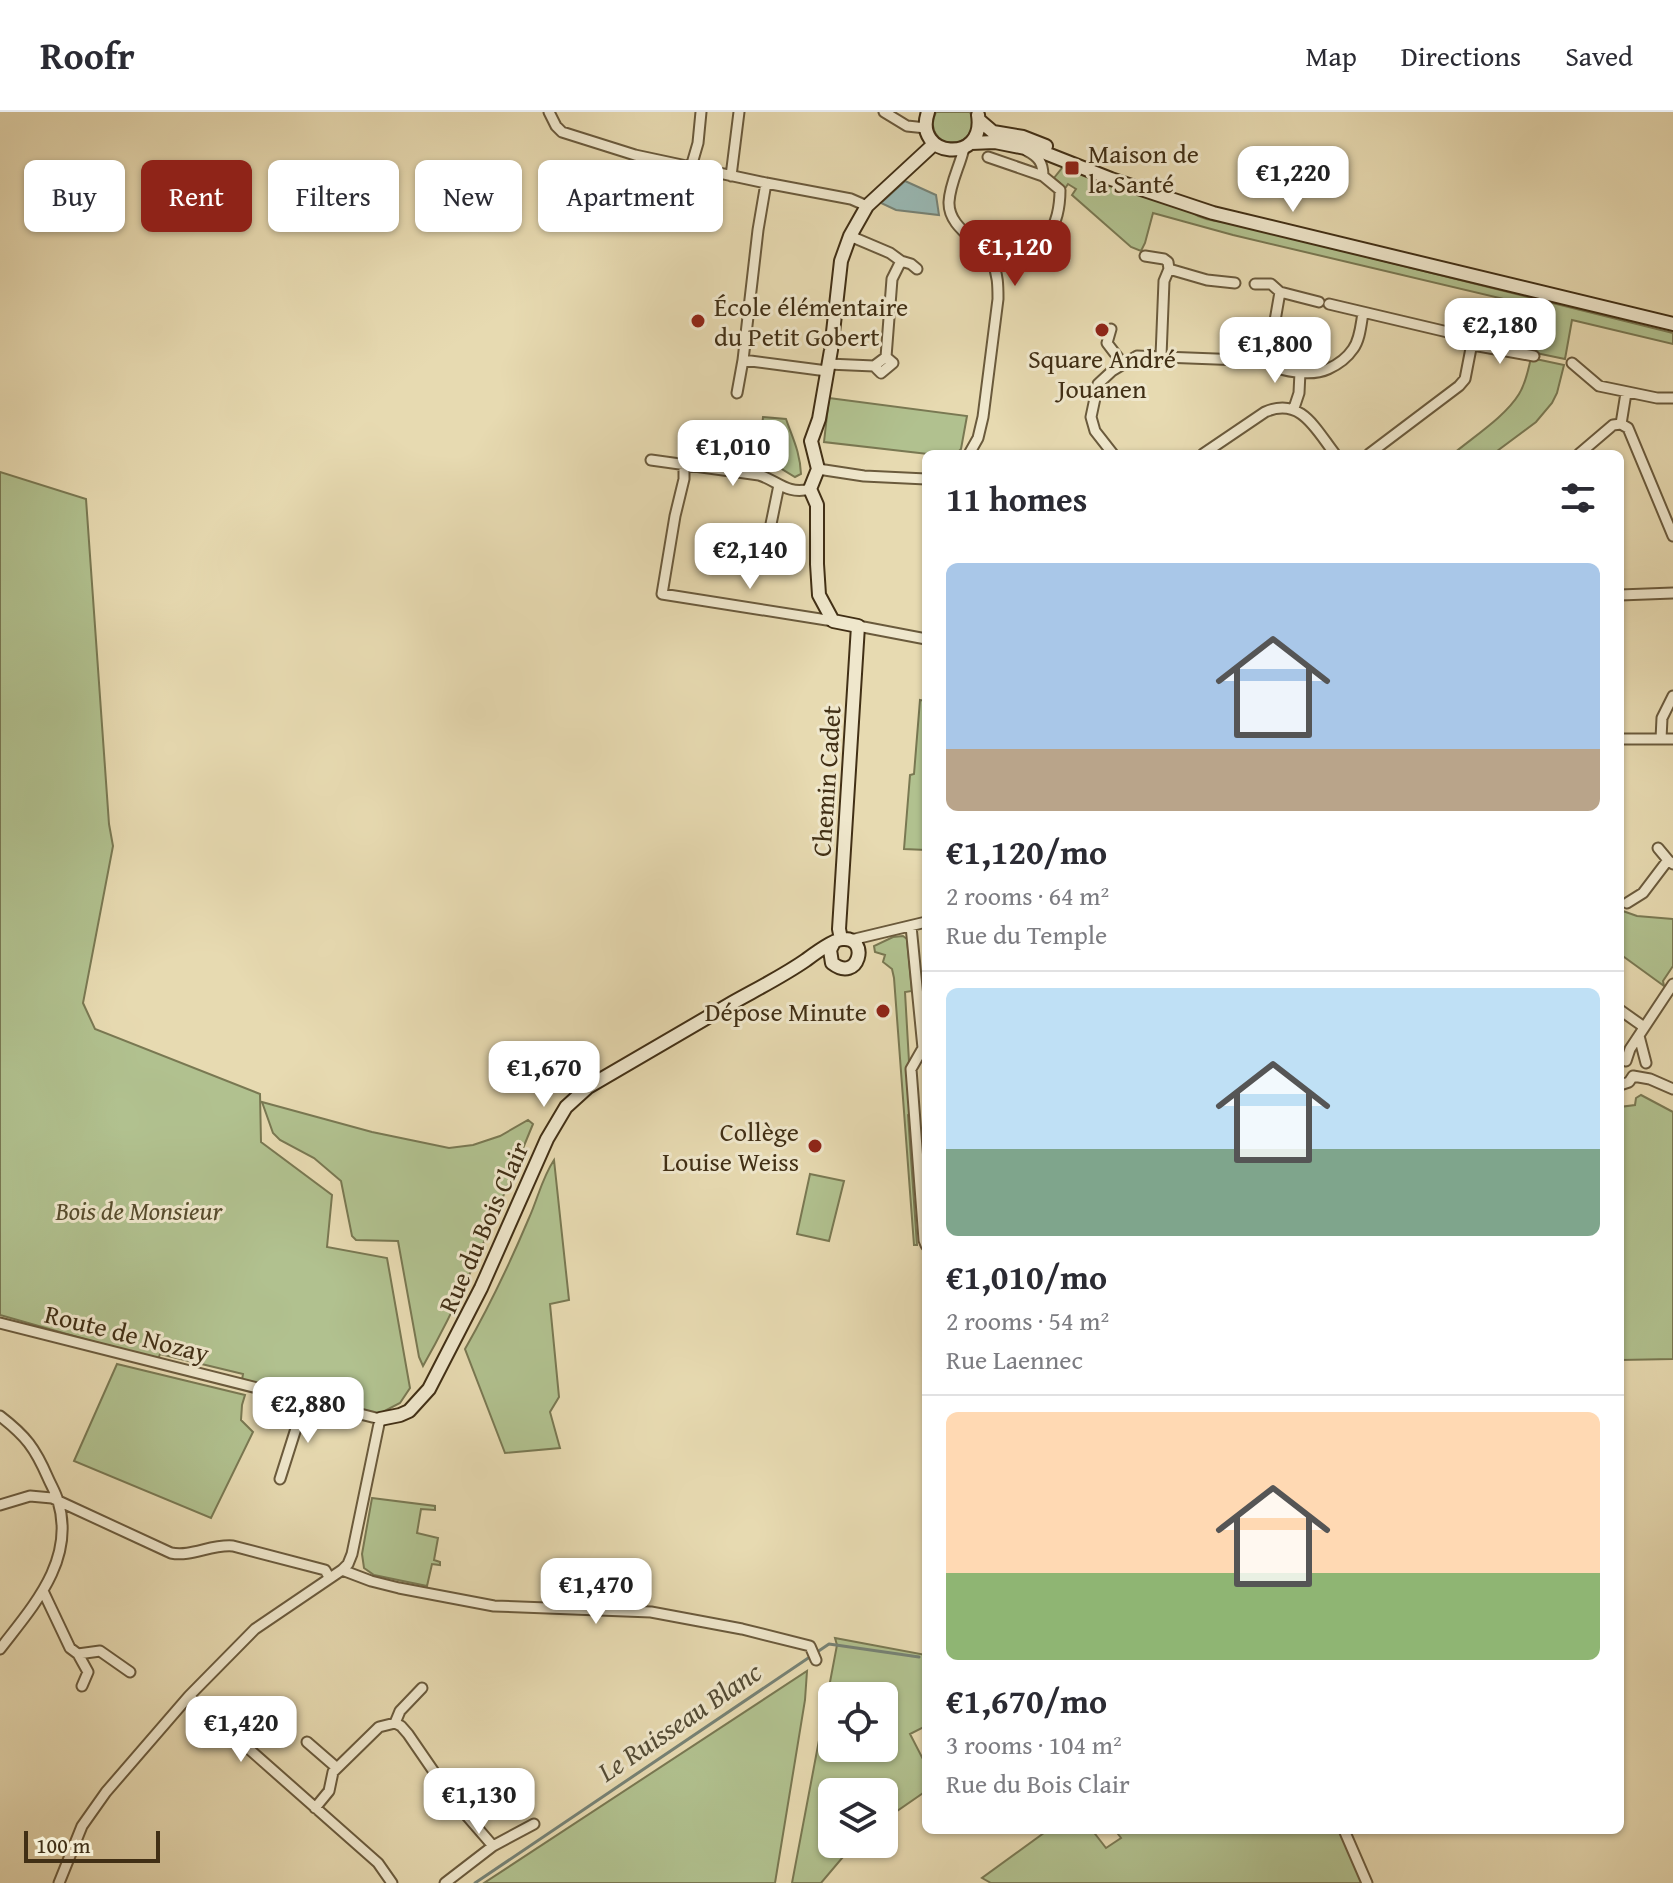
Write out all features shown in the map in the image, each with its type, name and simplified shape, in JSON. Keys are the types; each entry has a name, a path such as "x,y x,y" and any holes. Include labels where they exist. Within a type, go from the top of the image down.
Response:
{"street":[{"path":"549,112 556,126 569,135 658,160"},
{"path":"693,160 701,112"},
{"path":"731,176 739,112"},
{"path":"884,112 907,126 926,128"},
{"path":"928,112 926,128 929,136 956,170"},
{"path":"971,450 983,417 998,280 991,259 962,230 952,214 949,201 956,170 979,128 978,116"},
{"path":"978,116 993,132 1023,137 1156,193"},
{"path":"940,147 955,150 967,145 995,142 1040,151 1111,179 1213,213 1673,324"},
{"path":"1017,146 1036,156 1043,165 1043,176"},
{"path":"833,621 819,595 817,505 810,489 818,469 811,441 819,419 828,367 841,261 850,236 867,206 940,147"},
{"path":"988,157 1043,176 1060,190 1052,231 1046,236 1020,234 1011,237 991,259"},
{"path":"723,174 839,196 867,206"},
{"path":"737,393 766,183"},
{"path":"850,236 890,253 917,269"},
{"path":"1145,256 1168,262 1169,269 1164,281 1161,356"},
{"path":"743,360 828,367 874,366 886,357 892,279 901,261"},
{"path":"1169,269 1207,280 1235,283"},
{"path":"1255,284 1271,284 1280,292 1534,356"},
{"path":"1268,361 1280,292"},
{"path":"1110,450 1095,431 1091,417 1098,384 1102,378 1137,356 1268,361 1274,368 1285,371 1325,371 1345,358 1356,346 1363,313"},
{"path":"1111,329 1107,343 1123,364"},
{"path":"1374,450 1459,386 1465,379 1473,341"},
{"path":"1572,363 1599,386 1626,393 1673,398"},
{"path":"1294,408 1299,393 1300,372"},
{"path":"1621,424 1626,393"},
{"path":"1209,450 1275,407 1294,408 1305,416 1332,450"},
{"path":"1584,450 1613,425 1621,424 1628,428 1673,536"},
{"path":"651,460 759,475 794,491 810,489"},
{"path":"684,464 684,479 662,594 922,638"},
{"path":"818,469 864,476 922,479"},
{"path":"771,524 779,485"},
{"path":"1624,595 1673,593"},
{"name":"Chemin Cadet","path":"830,959 830,950 846,943 839,929 858,626"},
{"path":"1661,739 1662,718 1673,696"},
{"path":"1624,739 1673,739"},
{"path":"1627,903 1643,893 1670,862 1658,848"},
{"name":"Rue du Bois Clair","path":"382,1419 409,1411 432,1385 481,1288 547,1139 566,1107 588,1087 800,964 846,943 922,923"},
{"path":"911,926 922,1029"},
{"name":"Rue du Bois Clair","path":"800,964 830,959 839,967 852,967 858,960 846,943"},
{"path":"1624,1059 1673,984"},
{"path":"1624,1014 1642,1031 1646,1063"},
{"path":"922,1051 911,1069 922,1214"},
{"path":"1624,1062 1633,1069 1633,1076 1624,1084"},
{"path":"1633,1076 1650,1079 1673,1089"},
{"name":"Route de Nozay","path":"0,1323 382,1419"},
{"path":"280,1479 305,1400"},
{"path":"0,1416 28,1440 42,1464 58,1501 62,1539 55,1569 43,1591 0,1649"},
{"path":"59,1883 82,1826 106,1792 189,1696 255,1629 348,1564 382,1419"},
{"path":"0,1505 30,1496 52,1498 171,1553 185,1554 221,1545 233,1546 325,1570 329,1577"},
{"path":"342,1570 399,1588 494,1606 651,1612 742,1629 810,1646 816,1660"},
{"path":"43,1591 65,1640 88,1672 82,1686"},
{"path":"78,1654 100,1651 130,1672"},
{"path":"395,1723 400,1711 422,1688"},
{"path":"189,1696 378,1863 392,1883"},
{"path":"315,1808 329,1791 337,1768 379,1727 395,1723 408,1734 454,1801 493,1846"},
{"path":"307,1742 337,1768"},
{"path":"445,1883 493,1846 534,1824"},
{"path":"1346,1834 1367,1883"}],"green space":[{"path":"936,112 970,112 973,121 970,133 959,142 944,142 933,128"},
{"path":"1062,168 1080,171 1207,220 1227,222 1673,333 1673,344 1572,320 1565,359 1531,352 1538,307 1153,213 1141,251 1131,247 1072,195 1076,189 1068,184 1064,190 1060,186 1054,178"},
{"path":"1531,358 1564,365 1557,393 1536,422 1498,450 1458,450 1497,419 1523,385"},
{"path":"829,398 967,416 960,450 922,450 922,453 824,442"},
{"path":"763,417 786,419 798,452 801,474 795,477 775,465 762,463 766,439 761,438"},
{"name":"Bois de Monsieur","path":"0,472 86,499 113,846 83,1003 95,1029 260,1094 261,1142 332,1195 327,1247 387,1258 410,1388 400,1403 377,1415 242,1380 243,1374 160,1354 158,1360 0,1315"},
{"path":"920,700 922,850 904,849 910,775 914,774"},
{"path":"1624,911 1637,916 1673,919 1673,966 1663,981 1664,986 1624,957"},
{"path":"903,936 907,939 912,991 905,992 912,1114 908,1115 917,1245 914,1245 894,978 892,969 883,962 885,955 875,952 874,946"},
{"path":"1641,1095 1673,1112 1673,1359 1624,1360 1624,1106 1635,1105 1636,1098"},
{"path":"262,1102 372,1132 449,1148 473,1145 500,1136 528,1120 533,1124 468,1277 423,1366 398,1241 356,1240 352,1236 341,1181 314,1158 273,1133"},
{"path":"554,1160 569,1300 550,1304 559,1397 550,1412 560,1448 505,1453 465,1349 507,1268"},
{"path":"810,1174 844,1181 829,1241 797,1234"},
{"path":"117,1364 245,1395 241,1420 253,1432 211,1518 74,1461"},
{"path":"372,1498 435,1506 435,1510 421,1509 417,1533 438,1538 434,1560 440,1565 432,1564 427,1586 374,1575 364,1568 362,1554"},
{"path":"835,1638 922,1654 922,1728 910,1734 922,1757 922,1794 898,1810 898,1778 818,1778 818,1858 842,1858 821,1883 792,1883 818,1745 818,1762 898,1762 898,1682 830,1682 837,1645"},
{"path":"807,1671 775,1883 484,1883"},
{"path":"1042,1834 1095,1834 1106,1848 1121,1838 1118,1834 1346,1834 1364,1883 991,1883 982,1878"}],"water":[{"path":"905,181 936,195 939,215 896,210 881,203"}],"waterway":[{"name":"Le Ruisseau Blanc","path":"475,1883 829,1644 919,1657"}],"place":[{"name":"Maison de la Santé","path":"1072,168"},
{"name":"École élémentaire du Petit Gobert","path":"698,321"},
{"name":"Square André Jouanen","path":"1102,330"},
{"name":"Dépose Minute","path":"883,1011"},
{"name":"Collège Louise Weiss","path":"815,1146"}]}
